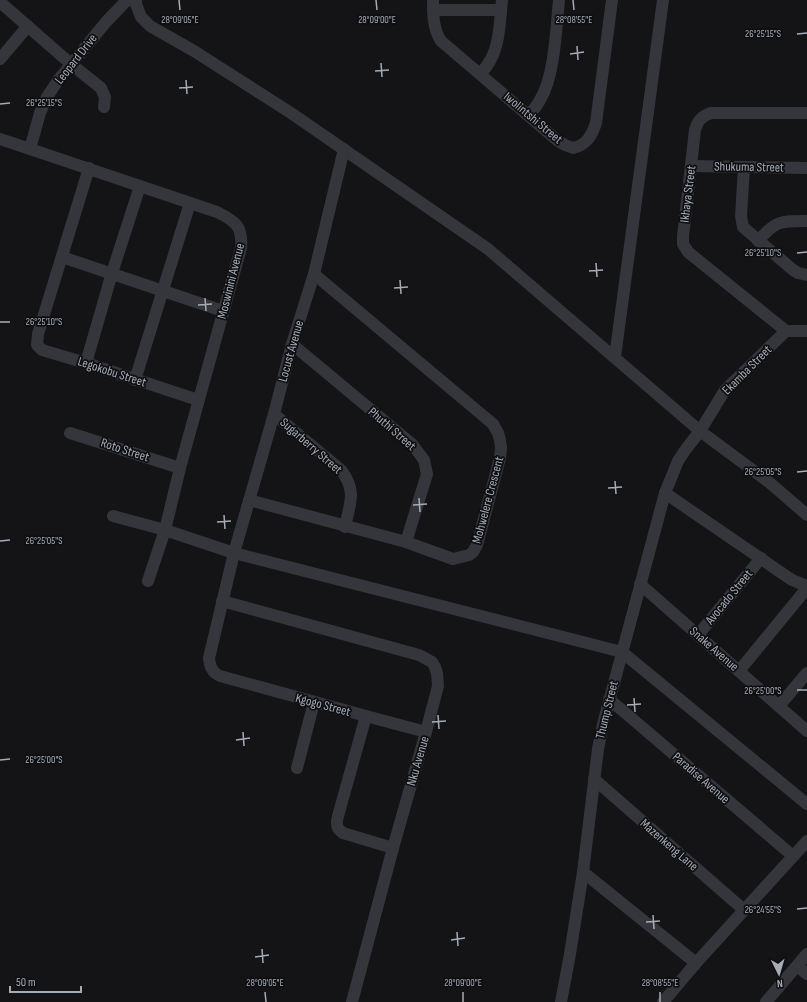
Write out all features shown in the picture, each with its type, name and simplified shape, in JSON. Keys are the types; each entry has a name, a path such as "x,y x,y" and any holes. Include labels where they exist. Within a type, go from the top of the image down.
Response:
{"street":[{"name":"Leopard Drive","path":"30,149 40,113 47,97 71,64 126,0"},
{"path":"136,0 141,17 150,26 200,55 290,113 488,249 700,430 770,483 807,515"},
{"path":"529,115 541,99 549,77 559,0"},
{"name":"Iwolintshi Street","path":"433,5 434,25 437,35 441,41 558,141 573,148 582,145 590,137 596,123 612,0"},
{"path":"615,357 663,0"},
{"path":"0,2 101,88 105,97 104,107"},
{"path":"433,5 502,5 495,50 492,59 480,74"},
{"path":"0,59 28,26"},
{"name":"Ikhaya Street","path":"786,331 692,256 683,244 683,236 695,130 697,124 704,115 711,113 807,113"},
{"name":"Moswinini Avenue","path":"0,139 217,212 236,223 241,232 241,248 198,400 165,530 148,581"},
{"name":"Locust Avenue","path":"220,676 211,669 209,658 222,601 292,344 314,274 344,149"},
{"name":"Shukuma Street","path":"691,166 807,168"},
{"path":"89,168 62,257 223,311"},
{"path":"744,168 741,224 758,241 793,270 807,275"},
{"path":"86,363 140,186"},
{"path":"135,380 190,203"},
{"path":"758,241 769,229 780,222 807,221"},
{"name":"Legokobu Street","path":"62,257 38,334 37,345 42,350 198,400"},
{"name":"Mohwelere Crescent","path":"249,500 406,542 453,559 469,555 473,552 477,545 499,467 501,448 498,433 493,424 314,274"},
{"path":"786,331 807,331"},
{"name":"Ekamba Street","path":"700,430 725,390 786,331"},
{"name":"Phuthi Street","path":"292,344 412,444 424,460 427,474 406,542"},
{"name":"Sugarberry Street","path":"274,414 340,470 348,479 351,488 351,497 345,526"},
{"name":"Thump Street","path":"561,1002 583,872 598,749 609,699 665,493 678,461 700,430"},
{"name":"Roto Street","path":"70,433 180,468"},
{"path":"665,493 792,580 807,587 739,671"},
{"path":"113,516 165,530 234,553 622,652 807,804"},
{"name":"Avocado Street","path":"698,635 761,558"},
{"name":"Snake Avenue","path":"640,584 807,731"},
{"name":"Nku Avenue","path":"222,601 425,658 432,662 435,667 438,686 352,1002"},
{"path":"779,706 807,673"},
{"name":"Kgogo Street","path":"220,676 426,732"},
{"name":"Paradise Avenue","path":"609,699 793,856"},
{"path":"297,768 314,702"},
{"path":"366,716 338,816 337,826 343,834 393,848"},
{"name":"Mazenkeng Lane","path":"594,779 744,910"},
{"path":"663,1002 696,963 807,841"},
{"path":"583,872 696,963"},
{"path":"766,1002 807,954"},
{"path":"797,966 807,974"}]}
